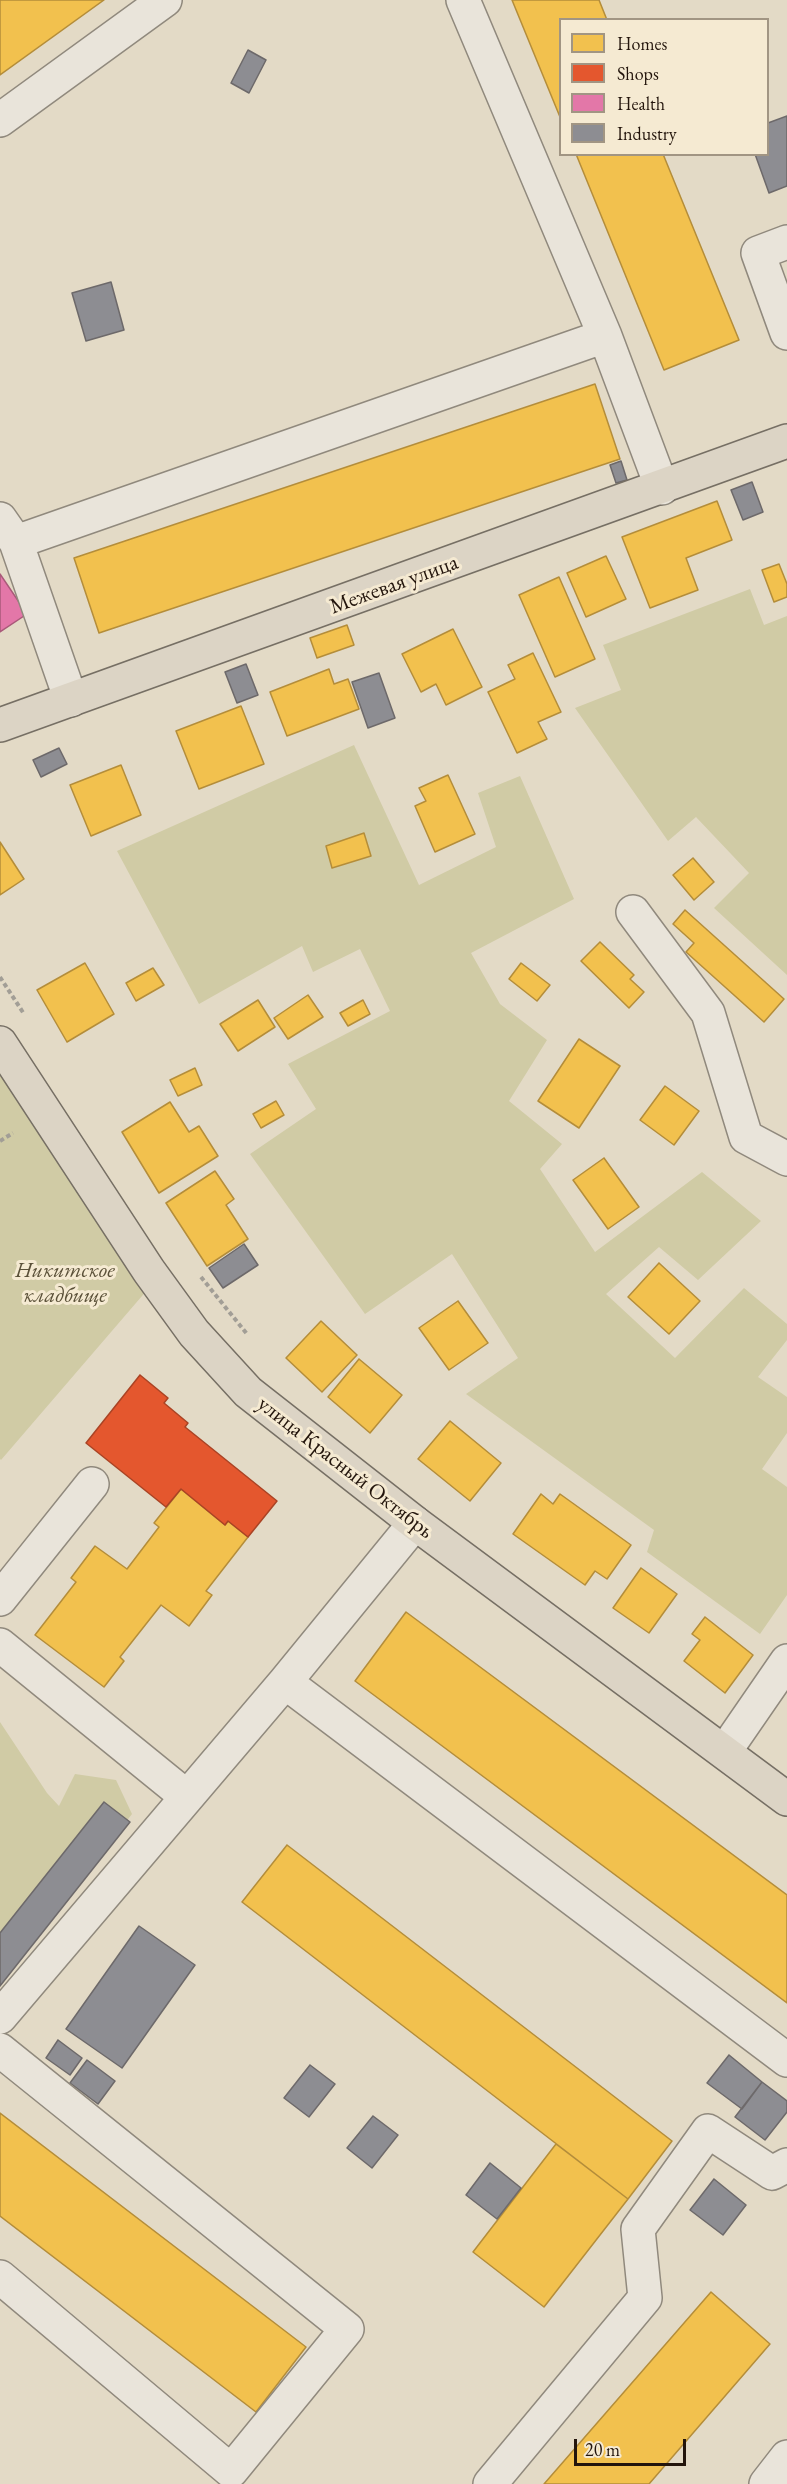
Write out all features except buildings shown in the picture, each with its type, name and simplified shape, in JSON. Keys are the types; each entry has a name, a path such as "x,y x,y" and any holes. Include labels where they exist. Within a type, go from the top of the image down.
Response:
{"main road":[{"name":"Межевая улица","path":"0,725 787,441"},
{"name":"улица Красный Октябрь","path":"0,1043 142,1261 194,1334 248,1392 415,1523 787,1799"}],"street":[{"path":"0,120 165,0"},
{"path":"463,0 605,336 662,488"},
{"path":"787,243 758,253 787,333"},
{"path":"71,700 8,530 605,336"},
{"path":"633,912 708,1013 746,1137 787,1159"},
{"path":"0,1599 92,1484"},
{"path":"0,2017 285,1682 415,1523"},
{"path":"0,1645 187,1797"},
{"path":"725,1751 787,1661"},
{"path":"285,1682 787,2060"},
{"path":"0,2050 347,2329 231,2471 0,2277"},
{"path":"490,2484 645,2298 638,2229 708,2131 772,2173 787,2165"},
{"path":"766,2484 787,2457"}],"path":[{"path":"0,978 25,1016"},
{"path":"0,1141 13,1133"},
{"path":"199,1274 248,1335"}],"green space":[{"path":"750,589 764,625 787,616 787,975 714,908 749,873 696,817 668,841 575,708 621,690 603,645"},
{"path":"354,745 419,885 496,847 478,793 520,776 574,899 471,953 500,1004 547,1040 509,1101 562,1144 540,1169 595,1252 702,1172 761,1221 698,1280 659,1247 606,1294 675,1358 744,1288 787,1324 787,1340 758,1377 787,1397 787,1433 762,1469 787,1487 787,1595 760,1634 647,1552 654,1530 466,1394 518,1358 452,1254 365,1314 250,1154 316,1109 288,1064 390,1011 360,949 313,972 302,946 199,1004 117,851"},
{"name":"Никитское кладбище","path":"0,1065 148,1289 1,1460 0,1459"},
{"path":"0,1722 47,1793 59,1806 75,1774 116,1780 132,1814 0,1987"}]}
